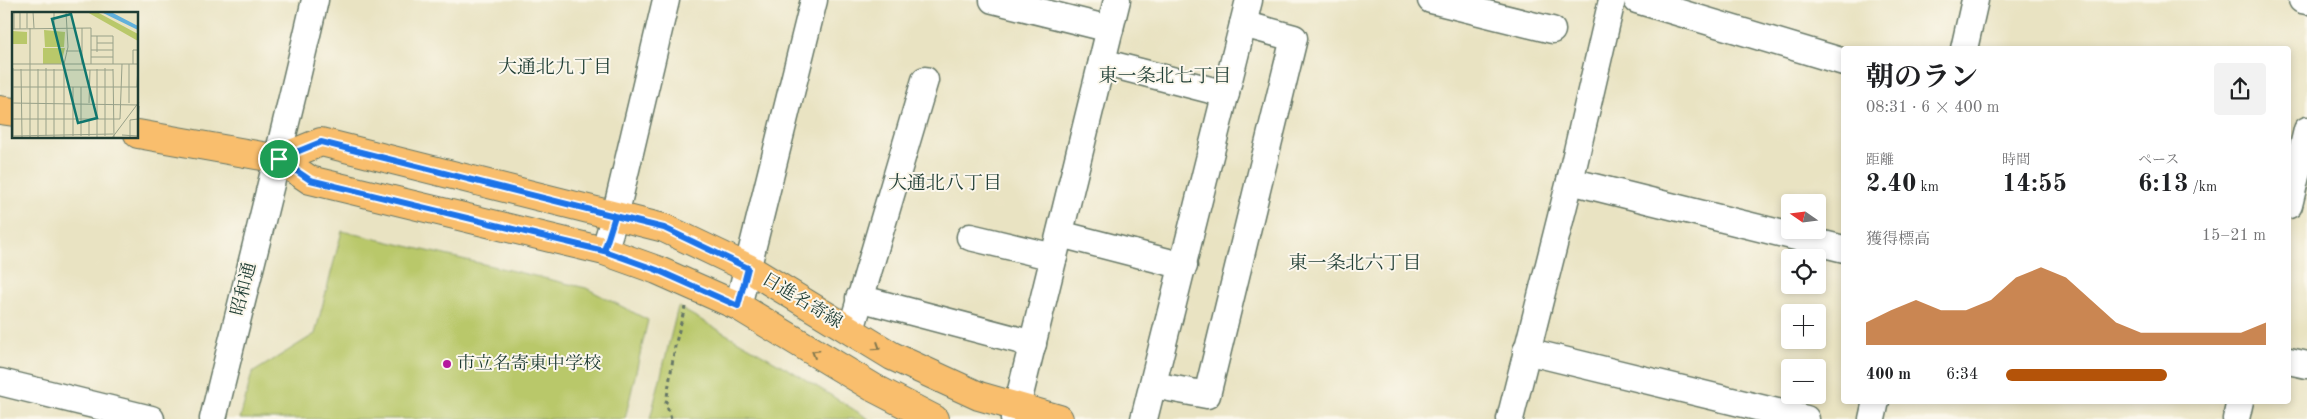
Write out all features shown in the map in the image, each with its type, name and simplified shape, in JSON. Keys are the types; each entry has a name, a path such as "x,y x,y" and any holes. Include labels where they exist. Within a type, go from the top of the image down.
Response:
{"main road":[{"path":"139,134 279,159 310,180 604,251 657,270 738,306 874,388 934,419"},
{"name":"日進名寄線","path":"279,159 321,142 664,228 748,268 892,356 1015,414 1059,419"}],"street":[{"name":"昭和通","path":"213,419 264,205 279,159 315,0"},
{"path":"604,251 615,216 666,0"},
{"path":"738,306 814,0"},
{"path":"994,0 1110,29"},
{"path":"1015,414 1117,0"},
{"path":"1431,0 1552,30"},
{"path":"1510,419 1570,181 1612,0"},
{"path":"1638,0 1841,61"},
{"path":"1965,46 1975,0"},
{"path":"2302,0 2307,1"},
{"path":"1144,419 1184,266 1246,12 1294,38 1207,396 1154,384"},
{"path":"1102,62 1226,94"},
{"path":"851,330 925,80"},
{"path":"2291,201 2301,180 2307,130"},
{"path":"1570,181 1841,248"},
{"path":"970,237 1057,245 1184,266"},
{"path":"860,298 1032,344"},
{"path":"1526,351 1806,419"},
{"path":"2291,361 2307,365"},
{"path":"0,382 151,419"},
{"path":"1872,419 1875,404"},
{"path":"2236,419 2239,404"}],"path":[{"path":"671,419 666,402 675,346 686,305"}],"green space":[{"name":"市立名寄東中学校","path":"342,231 586,288 648,320 625,419 240,419 252,373 315,334"},
{"path":"678,307 795,373 869,419 650,419"}],"place":[{"name":"市立名寄東中学校","path":"447,364"}],"district":[{"name":"大通北九丁目","path":"555,68"},
{"name":"東一条北七丁目","path":"1165,77"},
{"name":"大通北八丁目","path":"945,184"},
{"name":"東一条北六丁目","path":"1355,264"}],"route":[{"path":"279,159 310,180 604,251 615,216 664,228 748,268 738,306 657,270 604,251 615,216 501,189 321,142 279,159"}]}
